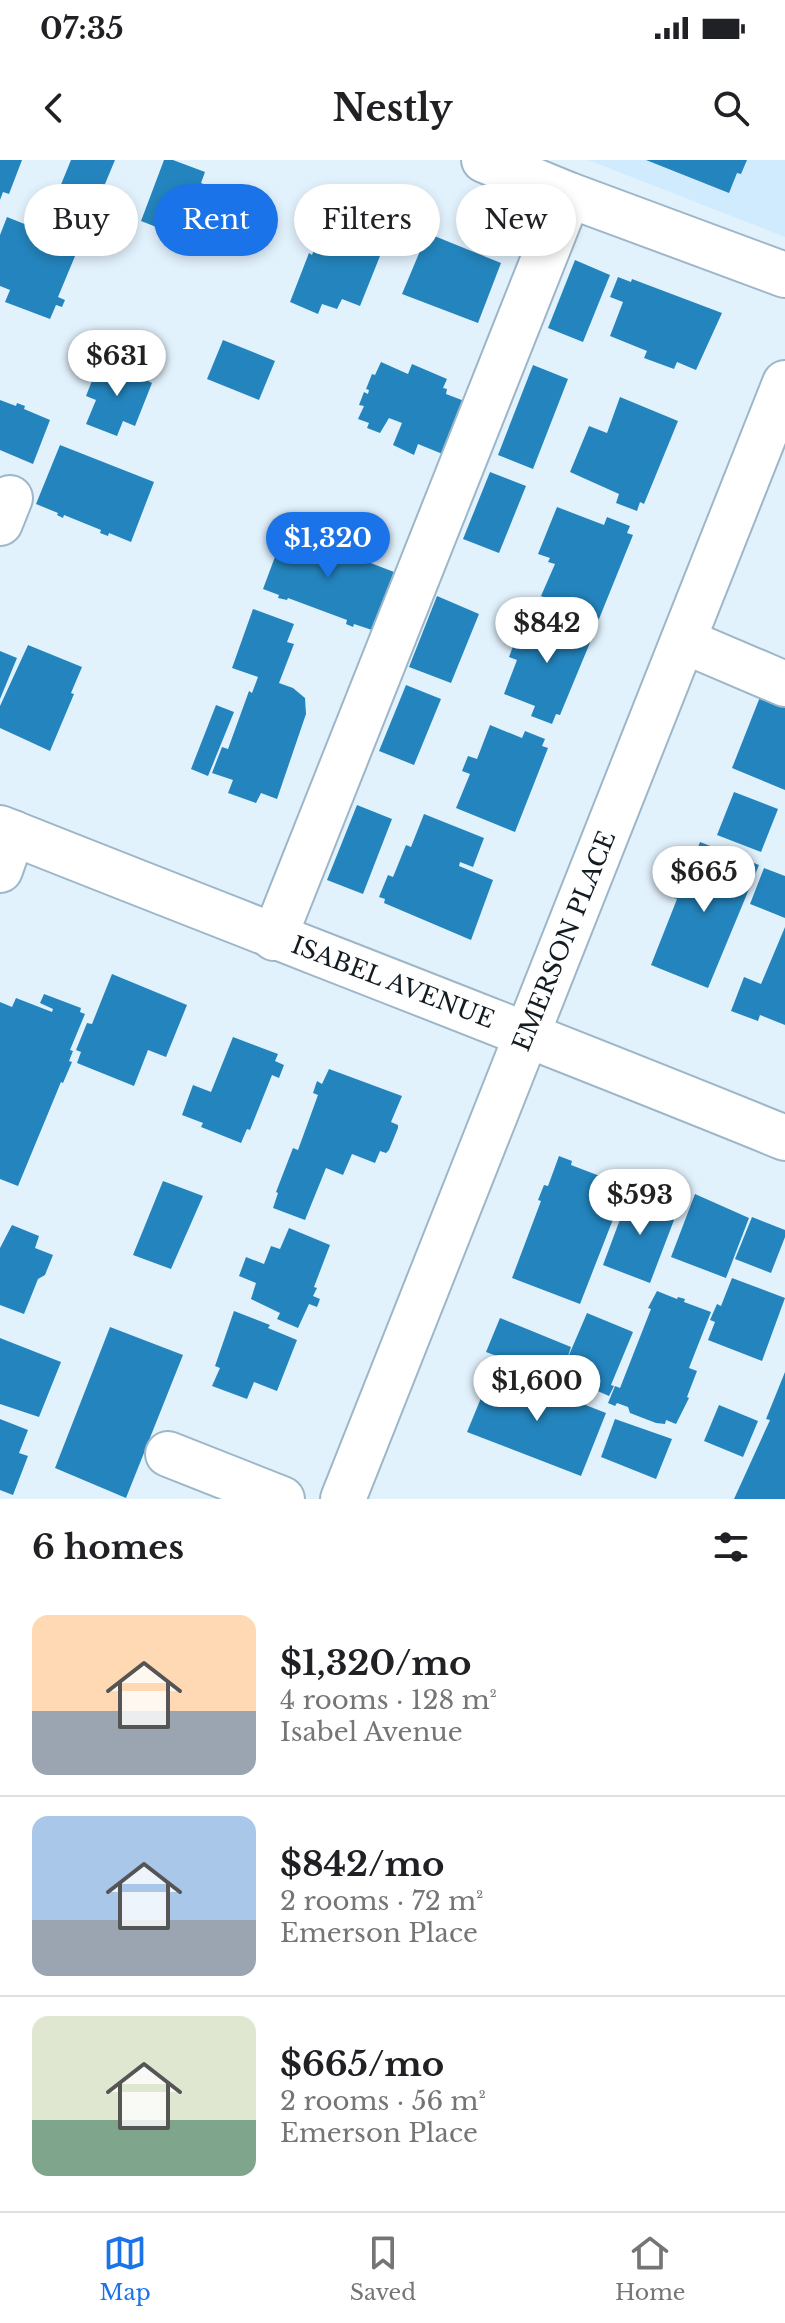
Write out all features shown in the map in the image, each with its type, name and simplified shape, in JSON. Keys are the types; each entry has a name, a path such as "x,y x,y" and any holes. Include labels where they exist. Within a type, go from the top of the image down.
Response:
{"street":[{"path":"484,160 542,184"},
{"path":"576,198 785,275"},
{"path":"274,938 545,256"},
{"name":"EMERSON PLACE","path":"343,1499 785,383"},
{"path":"684,641 785,684"},
{"name":"ISABEL AVENUE","path":"4,843 274,938 528,1033 785,1138"},
{"path":"168,1454 282,1499"}],"shaded area":[{"path":"588,160 785,160 785,237"}],"building":[{"path":"0,160 22,160 9,194 3,192 0,200"},
{"path":"71,160 115,160 105,184 61,184"},
{"path":"164,160 173,160 205,172 201,183 203,184 155,184"},
{"path":"646,160 747,160 741,174 737,173 729,193"},
{"path":"154,187 154,226 141,221"},
{"path":"7,217 24,224 24,256 75,256 58,297 65,300 62,307 56,305 50,319 5,302 10,290 0,286 0,235"},
{"path":"440,238 456,245 456,256 484,256 501,263 478,323 402,294 418,256 440,256"},
{"path":"308,256 380,256 360,306 342,299 337,309 322,304 318,314 290,302"},
{"path":"575,260 610,275 583,342 548,328"},
{"path":"618,277 631,282 632,279 722,313 696,370 677,362 674,369 644,358 647,351 610,336 623,302 610,297"},
{"path":"223,340 275,361 259,400 207,379"},
{"path":"381,362 408,374 412,364 447,379 443,388 447,389 446,394 467,402 445,455 418,444 414,455 393,445 402,423 389,418 380,433 367,428 369,423 358,419 364,406 359,405 364,392 368,394 369,390 366,389 372,374 375,375"},
{"path":"99,363 120,370 122,366 136,371 134,376 138,378 140,372 150,376 148,381 152,383 135,426 123,421 117,436 86,424 96,400 86,396"},
{"path":"533,365 568,379 533,469 498,455"},
{"path":"620,397 678,421 644,504 640,502 637,511 616,503 619,494 570,472 589,426 607,433"},
{"path":"0,400 25,406 24,409 50,420 33,464 0,450"},
{"path":"60,445 154,482 131,542 109,533 108,536 100,533 101,530 64,515 63,518 36,504"},
{"path":"490,472 526,486 499,553 463,539"},
{"path":"557,507 604,525 607,517 630,526 627,533 633,535 599,619 541,596 555,564 548,562 550,558 538,554"},
{"path":"285,530 394,572 372,630 354,624 353,627 346,624 347,620 288,598 278,598 279,595 263,589"},
{"path":"437,596 479,614 451,683 409,667"},
{"path":"253,609 294,624 287,642 294,644 279,683 293,688 305,698 306,714 277,799 261,793 256,803 228,793 233,780 212,773 222,747 228,749 249,691 252,693 258,677 232,668"},
{"path":"535,611 594,633 560,715 556,714 552,724 531,716 535,706 504,694 517,660 509,657 515,641 523,644"},
{"path":"28,645 82,667 50,751 0,728 0,706"},
{"path":"0,651 17,658 0,699"},
{"path":"406,685 441,699 414,765 379,751"},
{"path":"760,697 785,707 785,790 732,768"},
{"path":"216,705 234,712 208,776 191,769"},
{"path":"490,725 522,738 525,731 545,739 542,746 548,748 515,832 456,808 470,774 462,771 468,756 477,759"},
{"path":"734,792 778,809 761,852 717,835"},
{"path":"357,805 392,819 363,894 327,880"},
{"path":"424,814 484,838 473,867 460,862 459,866 493,880 471,940 384,903 385,899 379,897 388,875 393,877 406,845 411,847"},
{"path":"700,842 759,865 708,988 651,965 677,899 668,895 677,874 686,878"},
{"path":"764,868 785,876 785,918 750,904"},
{"path":"785,927 785,1025 760,1015 758,1021 731,1011 744,977 761,984"},
{"path":"112,974 187,1005 166,1057 148,1050 134,1086 77,1063 81,1052 76,1050 87,1023 92,1024"},
{"path":"44,994 81,1008 80,1012 85,1014 70,1050 73,1051 69,1061 72,1062 18,1186 0,1179 0,1002 12,1007 16,998 52,1012 53,1009 40,1003"},
{"path":"233,1037 278,1054 275,1061 284,1065 279,1078 272,1075 250,1130 247,1129 241,1143 201,1127 203,1123 182,1115 193,1085 211,1092"},
{"path":"329,1069 402,1096 391,1122 398,1128 389,1150 386,1153 380,1151 375,1163 352,1154 343,1175 326,1168 305,1220 273,1208 293,1148 298,1150 318,1095 313,1093 317,1081 322,1084"},
{"path":"559,1156 572,1161 571,1165 626,1186 580,1304 512,1278 541,1201 538,1200 544,1185 548,1186"},
{"path":"163,1181 203,1196 171,1269 133,1255"},
{"path":"631,1190 675,1206 670,1218 674,1220 650,1283 603,1265"},
{"path":"695,1194 749,1218 726,1278 671,1257"},
{"path":"752,1217 785,1230 771,1273 735,1259"},
{"path":"12,1225 39,1236 35,1248 53,1255 45,1275 38,1279 24,1314 0,1305 0,1248"},
{"path":"289,1228 330,1245 314,1287 317,1288 313,1296 320,1299 317,1307 309,1304 298,1328 277,1319 280,1313 251,1299 256,1283 239,1276 246,1257 264,1264 271,1246 280,1249"},
{"path":"732,1278 785,1298 762,1361 708,1340 715,1322 710,1320 717,1304 721,1306"},
{"path":"657,1291 685,1299 684,1302 711,1312 689,1368 697,1371 689,1398 676,1424 666,1420 665,1424 656,1423 630,1413 628,1407 608,1403 615,1386 620,1388"},
{"path":"234,1311 297,1340 277,1391 254,1382 247,1399 212,1386 220,1368 215,1366"},
{"path":"587,1313 633,1332 609,1396 593,1389 598,1379 592,1377 586,1390 486,1352 500,1318 571,1347 566,1362"},
{"path":"110,1327 183,1355 126,1498 55,1468"},
{"path":"0,1338 61,1362 39,1417 0,1404"},
{"path":"493,1369 606,1413 581,1476 467,1432"},
{"path":"785,1372 785,1499 734,1499 770,1420 766,1419"},
{"path":"719,1405 758,1421 743,1457 704,1441"},
{"path":"0,1419 28,1430 19,1453 28,1456 13,1495 0,1490"},
{"path":"615,1419 672,1439 656,1479 601,1457"}]}
